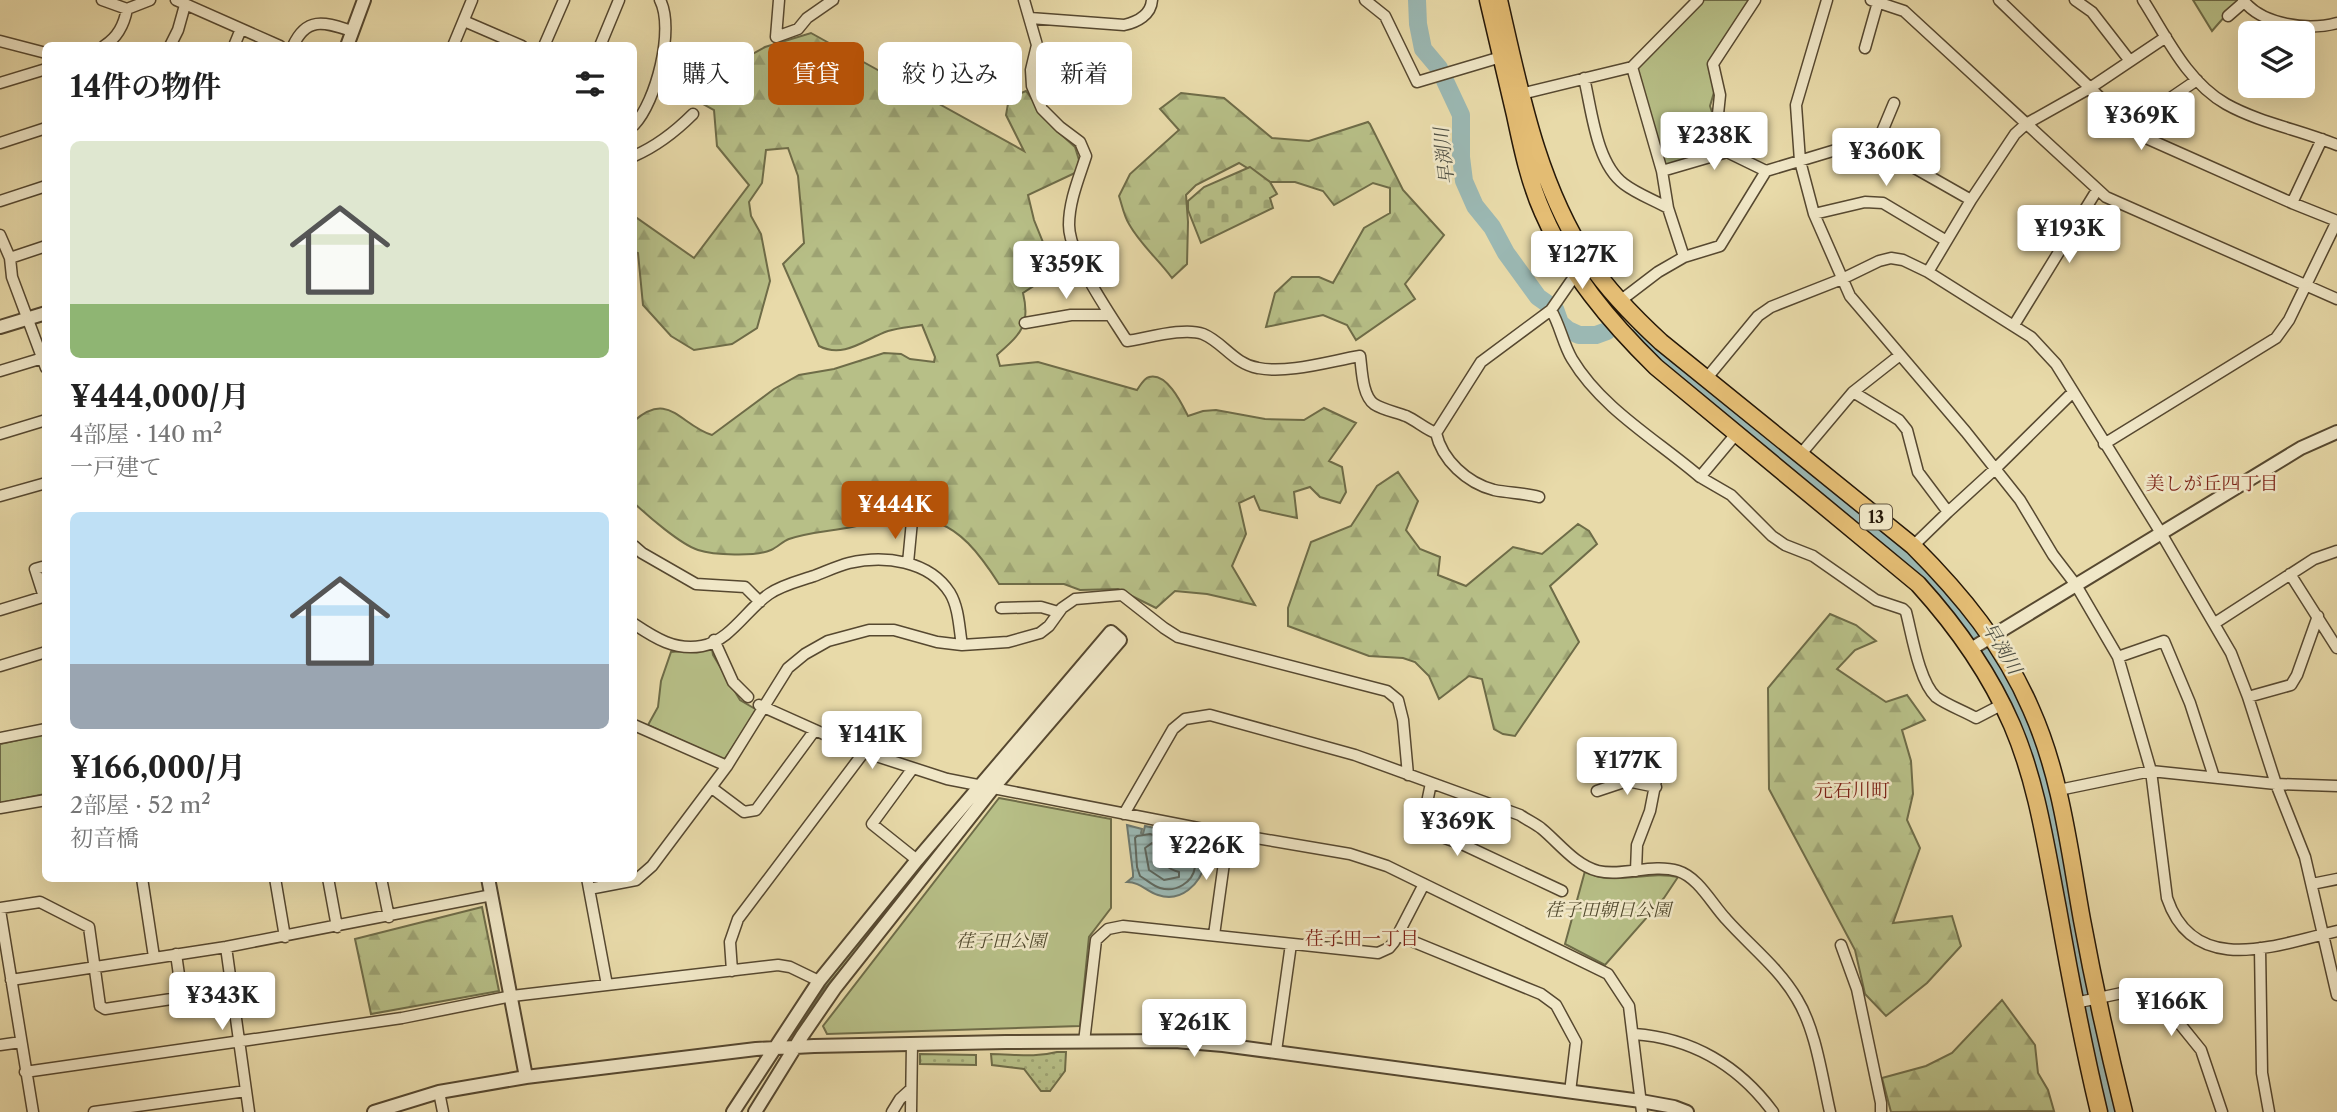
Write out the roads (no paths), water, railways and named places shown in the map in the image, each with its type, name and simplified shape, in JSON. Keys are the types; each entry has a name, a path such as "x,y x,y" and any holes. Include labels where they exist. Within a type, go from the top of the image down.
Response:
{"main road":[{"name":"13","path":"1488,0 1530,179 1547,222 1575,273 1593,298 1633,345 1656,367 1918,584 1981,642 2031,709 2059,789 2096,999 2124,1112"},
{"name":"13","path":"1499,0 1535,149 1563,219 1590,263 1620,301 1661,342 1913,547 1954,589 1981,642 2021,747 2035,794 2074,1003 2099,1112"}],"street":[{"path":"102,0 127,9 150,0"},
{"path":"348,42 364,0"},
{"path":"455,42 472,0"},
{"path":"546,42 564,0"},
{"path":"602,42 619,0"},
{"path":"637,122 661,63 665,16 660,0"},
{"path":"779,0 776,37 798,29 807,18 833,0"},
{"path":"1024,0 1037,46 1031,71 1031,86 1042,109 1080,142 1086,156 1071,202 1070,238 1099,298 1127,341 1189,332 1204,335 1236,359 1258,369 1299,366 1360,356 1364,384 1373,403 1410,418 1436,433"},
{"path":"1030,18 1124,25 1145,15 1152,0"},
{"path":"1365,0 1385,16 1418,82 1501,57"},
{"path":"1521,94 1632,67 1698,0"},
{"path":"1727,152 1718,114 1720,95 1713,64 1755,0"},
{"path":"1827,0 1796,105 1800,161 1814,214 1857,307 2020,500 2119,657 2151,771 2167,898 2172,914 2190,936 2209,947 2232,950 2260,948 2337,931"},
{"path":"2076,0 2092,12 2130,61"},
{"path":"2143,0 2182,63 2197,80 2226,104 2337,145"},
{"path":"1865,48 1874,1 1904,10 2106,197 2337,299"},
{"path":"2004,1 2090,88 2146,138 2337,221 2290,320 2276,338 2104,444"},
{"path":"2228,16 2244,1 2252,12 2269,19 2326,26 2337,23"},
{"path":"172,42 178,30 181,2 271,42"},
{"path":"110,42 124,26 127,9"},
{"path":"464,21 513,42"},
{"path":"295,42 304,29 313,24 328,24 352,30"},
{"path":"236,42 241,29"},
{"path":"1928,272 1945,240 2015,134 2026,124 2090,88 2166,37"},
{"path":"0,41 42,52"},
{"path":"1632,67 1662,172 1668,208 1684,257"},
{"path":"0,83 42,70"},
{"path":"1584,78 1609,170 1625,185 1668,208"},
{"path":"2131,125 2197,80"},
{"path":"1876,146 1894,103"},
{"path":"637,155 653,148 694,114"},
{"path":"0,143 42,129"},
{"path":"2292,203 2322,139"},
{"path":"1620,301 1658,272 1684,257 1720,246 1766,171 1849,146 1876,146 1971,200"},
{"path":"1662,172 1727,152 1766,171"},
{"path":"0,201 42,187"},
{"path":"2014,325 2096,190"},
{"path":"1814,214 1865,202 1883,203 1945,240"},
{"path":"0,235 10,258 12,277 42,353"},
{"path":"10,258 42,247"},
{"path":"1706,379 1758,316 1771,307 1891,258 1903,260 1928,272 2031,337 2056,364 2161,533 2231,653 2276,784 2305,857 2337,995"},
{"path":"1539,497 1521,492 1495,490 1480,484 1451,463 1439,446 1436,433 1481,362 1554,306 1575,273 1590,263"},
{"path":"0,281 12,277"},
{"path":"1554,306 1572,359 1588,381 1644,433 1700,477 1731,495 1782,543 1813,556 1876,600 1906,612 1923,673 1936,696 1976,718 2003,704"},
{"path":"0,327 42,314"},
{"path":"1025,323 1070,315 1110,315"},
{"path":"1800,455 1853,392 1900,355"},
{"path":"0,372 42,362"},
{"path":"1853,392 1899,420 1907,430 1918,472 1948,512"},
{"path":"1913,547 2073,392"},
{"path":"0,434 42,422"},
{"path":"1981,642 2301,448 2337,432"},
{"path":"1700,477 1736,434"},
{"path":"0,496 42,484"},
{"path":"908,563 912,522"},
{"path":"637,549 696,583 745,587 761,602"},
{"path":"2215,623 2314,559 2337,551"},
{"path":"637,626 674,646 705,646 724,635 770,594 849,563 874,559 908,563 921,567 935,577 949,592 956,605 962,645"},
{"path":"42,567 35,569 42,588"},
{"path":"2290,574 2337,648"},
{"path":"637,879 652,866 712,788 788,668 805,654 828,641 869,630 894,630 937,642 962,645 1023,639 1040,633 1049,626 1058,612 1075,600 1122,595 1178,637 1387,691 1398,700 1403,720 1408,775"},
{"path":"0,610 42,597"},
{"path":"1002,608 1041,607 1058,612"},
{"path":"2248,697 2291,685 2318,616"},
{"path":"733,1112 819,981 917,860 1111,632 1120,640 993,788 835,988 755,1112"},
{"path":"714,640 733,682 748,697"},
{"path":"2119,657 2164,641 2190,703 2214,777"},
{"path":"0,666 42,653"},
{"path":"762,706 864,752 979,787 1350,854 1387,866 1608,974 1629,1006 1641,1107"},
{"path":"1124,814 1173,729 1185,719 1210,715 1355,755 1520,815 1540,827 1577,860 1594,870 1610,873 1677,870 1691,878 1727,920 1779,973 1798,1000 1808,1021 1830,1112"},
{"path":"637,726 727,766"},
{"path":"0,738 42,730"},
{"path":"712,788 744,812 756,810 815,730"},
{"path":"732,971 730,943 738,919 864,752"},
{"path":"913,768 872,824 917,860"},
{"path":"1636,871 1637,845 1650,811 1658,770"},
{"path":"2059,789 2151,771 2276,784 2337,786"},
{"path":"1597,791 1627,781 1656,787"},
{"path":"1431,783 1423,822 1425,831 1465,845 1562,891"},
{"path":"0,808 42,801"},
{"path":"1214,935 1228,834"},
{"path":"2312,884 2337,879"},
{"path":"143,882 154,957"},
{"path":"276,882 285,937"},
{"path":"329,882 337,927"},
{"path":"382,882 389,917"},
{"path":"489,882 526,1077"},
{"path":"607,985 588,884 612,882"},
{"path":"1084,1042 1096,940 1108,929 1123,926 1378,953 1389,948 1424,884"},
{"path":"10,979 285,937 492,895"},
{"path":"33,1112 0,909 40,902 89,927 100,1006 104,1009 178,998 181,989 176,954"},
{"path":"1397,935 1541,994 1556,1005 1576,1042 1570,1092"},
{"path":"1276,1051 1291,944"},
{"path":"1841,945 1857,989 1881,1112"},
{"path":"226,947 249,1112"},
{"path":"2260,948 2262,1073 2269,1112"},
{"path":"26,1072 402,1018 512,996 778,965 790,967 819,981"},
{"path":"2074,1003 2150,987 2201,1051 2222,1112"},
{"path":"1634,1034 1658,1036 1688,1045 1721,1062 1741,1076 1773,1112"},
{"path":"374,1112 439,1092 526,1077 774,1048 1175,1041 1276,1051 1570,1092 1641,1107 1674,1107 1687,1112"},
{"path":"0,1045 21,1042"},
{"path":"911,1112 912,1044"},
{"path":"892,1112 900,1099 911,1089"},
{"path":"94,1112 246,1091"},
{"path":"439,1092 443,1112"}],"water":[{"path":"1127,825 1142,829 1143,834 1145,826 1175,832 1172,847 1177,848 1175,855 1217,863 1216,866 1205,864 1194,885 1182,894 1174,896 1158,895 1136,883 1127,882 1133,877 1133,873"}],"waterway":[{"name":"早渕川","path":"1417,0 1423,49 1439,68 1461,115 1464,181 1475,206 1538,297 1555,309 1560,323 1579,335 1596,335 1607,331"},
{"name":"早渕川","path":"1639,336 1904,558 1938,592 1980,646 2024,731 2044,784 2081,993 2113,1112"}],"district":[{"name":"美しが丘四丁目","path":"2212,483"},
{"name":"元石川町","path":"1852,790"},
{"name":"荏子田一丁目","path":"1362,938"}],"park label":[{"name":"荏子田朝日公園","path":"1608,910"},
{"name":"荏子田公園","path":"1001,941"}]}
